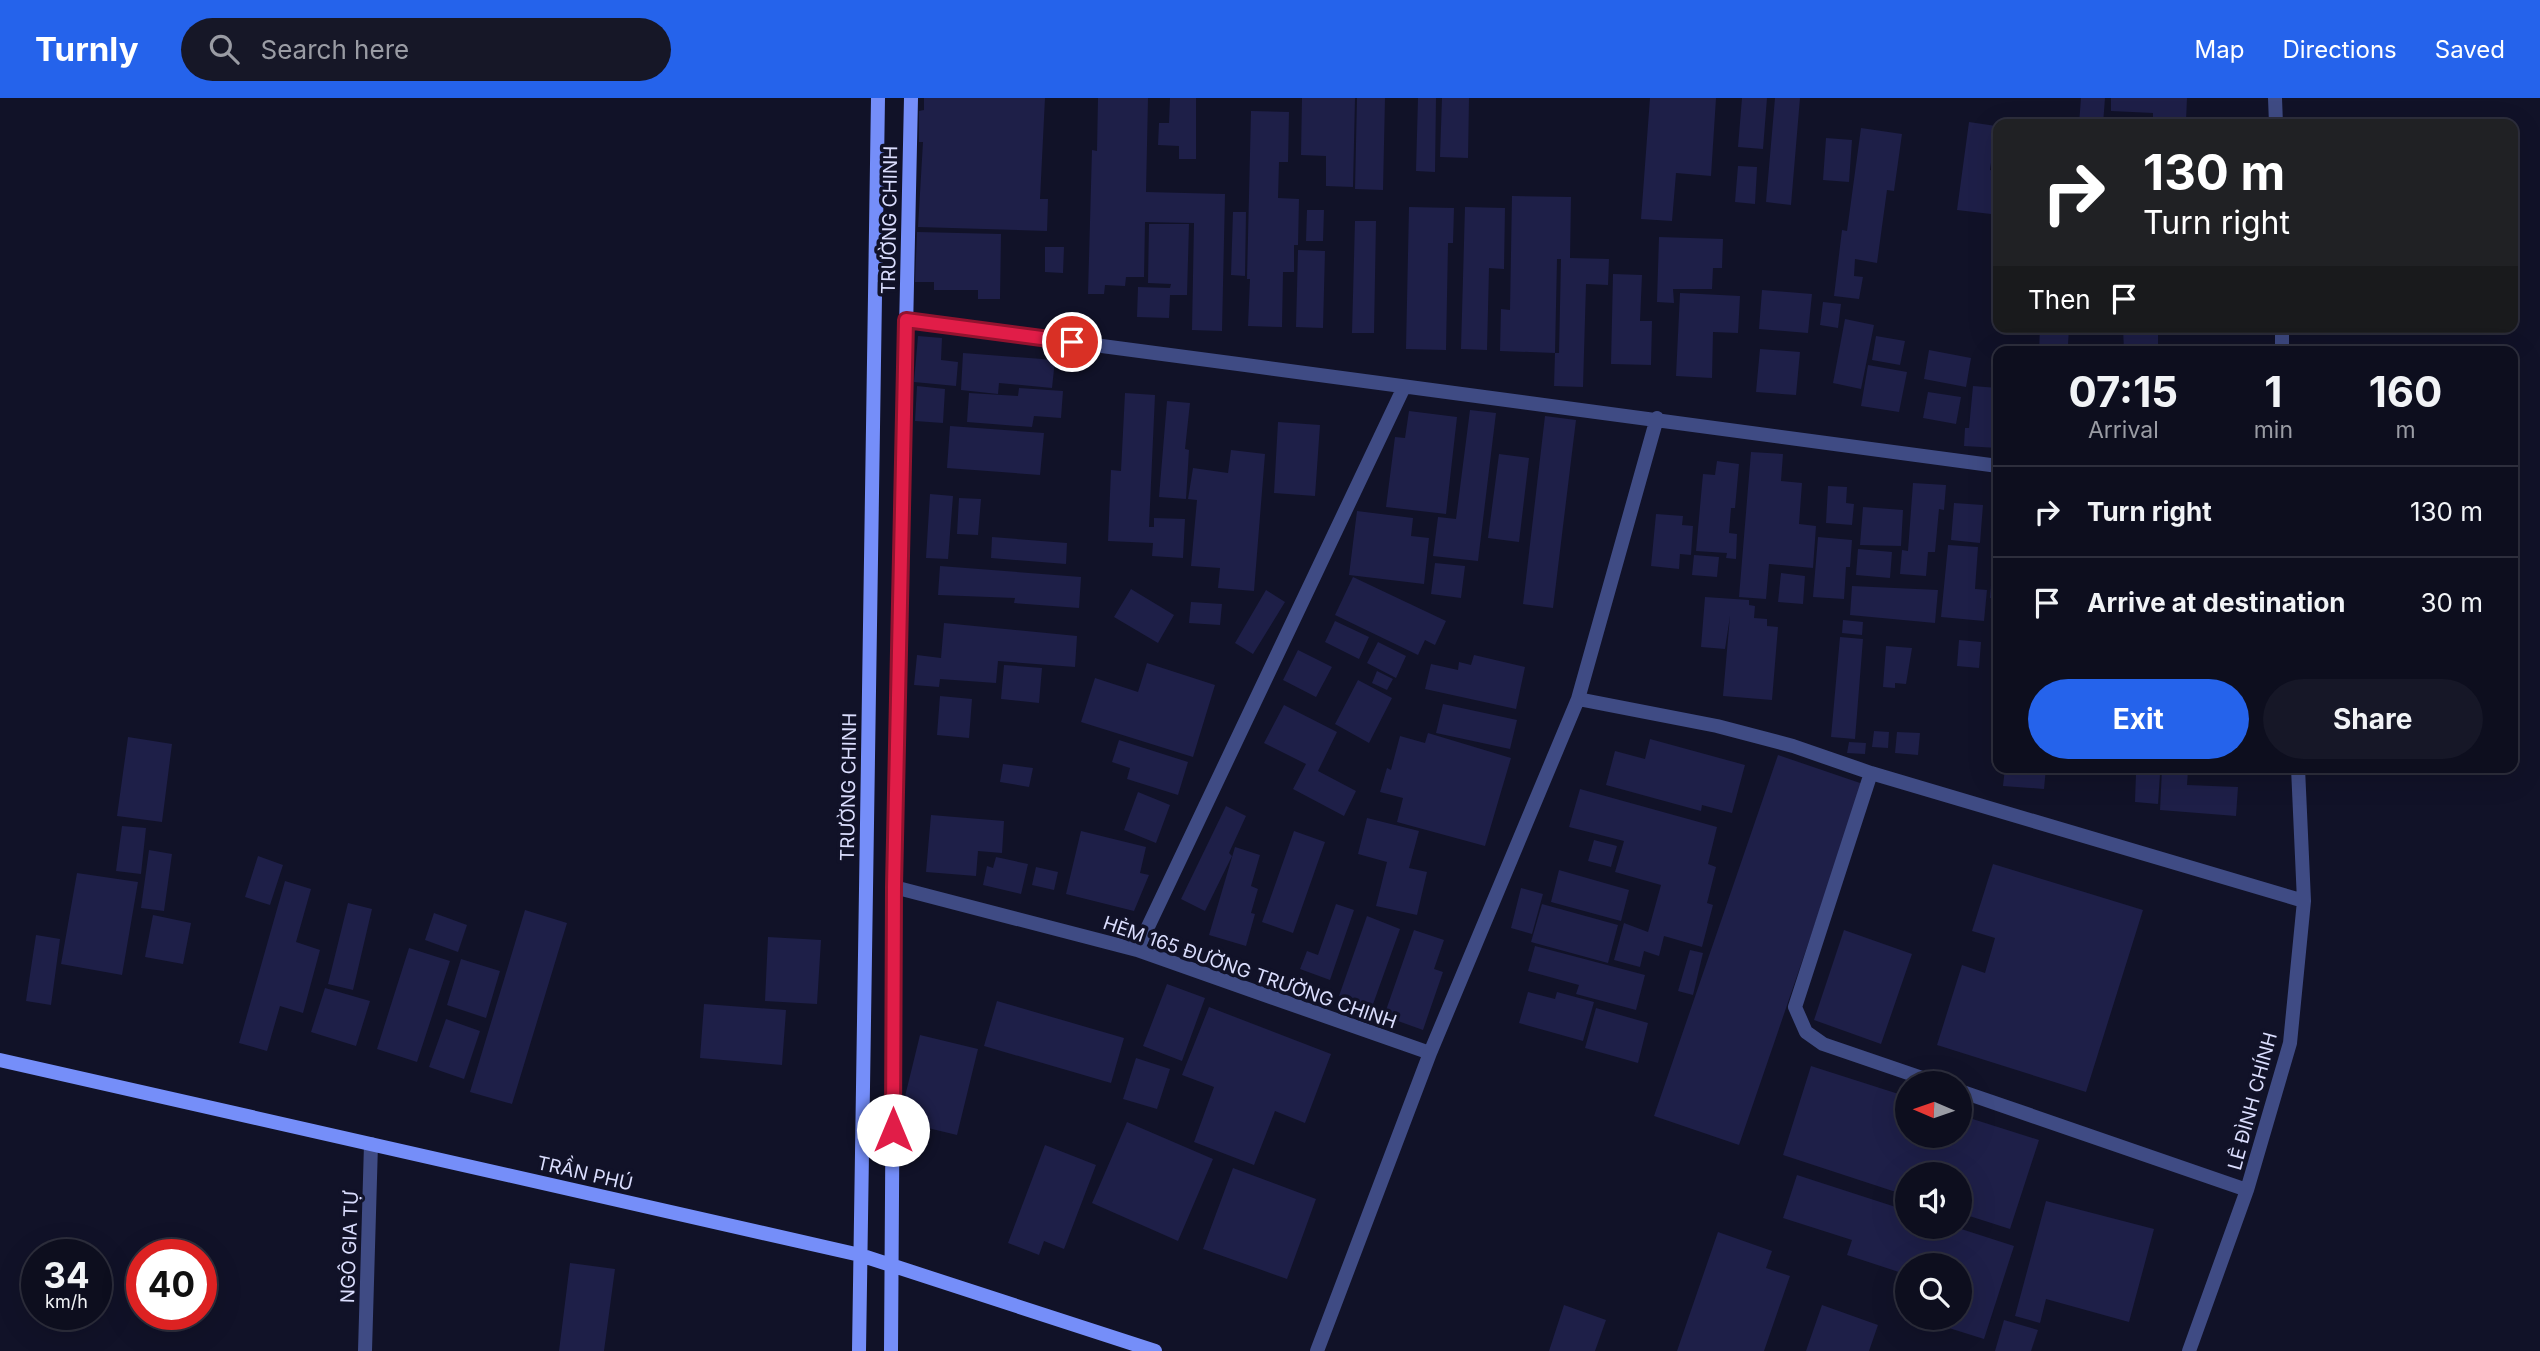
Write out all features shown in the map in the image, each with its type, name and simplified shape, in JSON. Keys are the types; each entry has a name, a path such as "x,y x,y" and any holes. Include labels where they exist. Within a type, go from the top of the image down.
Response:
{"street":[{"name":"TRƯỜNG CHINH","path":"859,1351 878,98"},
{"name":"TRƯỜNG CHINH","path":"891,1351 894,887 911,98"},
{"path":"2275,98 2276,119"},
{"path":"906,320 1657,418 1993,465"},
{"path":"1137,950 1404,387"},
{"path":"1317,1351 1430,1054 1578,699 1657,418"},
{"path":"1578,699 1717,726 1793,746 1871,773 2304,901"},
{"path":"1871,773 1795,1007 1807,1032 1823,1044 1902,1071"},
{"name":"LÊ ĐÌNH CHÍNH","path":"2189,1351 2247,1190 2290,1043 2304,901 2298,773"},
{"name":"HẺM 165 ĐƯỜNG TRƯỜNG CHINH","path":"894,887 1137,950 1430,1054"},
{"name":"TRẦN PHÚ","path":"0,1059 860,1255 1155,1351"},
{"path":"1972,1095 2247,1190"},
{"name":"NGÔ GIA TỰ","path":"365,1351 371,1144"}],"building":[{"path":"924,98 1045,98 1040,199 1048,199 1047,231 918,227 923,142 919,142 919,111 924,110"},
{"path":"1098,98 1148,98 1146,192 1225,194 1222,331 1192,330 1194,223 1145,222 1144,277 1126,277 1125,286 1105,285 1104,294 1088,294 1092,150 1097,151"},
{"path":"1170,98 1196,98 1196,159 1179,159 1179,146 1158,145 1159,123 1169,123"},
{"path":"1302,98 1355,98 1353,187 1326,186 1326,156 1301,155"},
{"path":"1357,98 1385,98 1383,190 1355,189"},
{"path":"1418,98 1436,98 1435,172 1416,171"},
{"path":"1442,98 1469,98 1468,158 1440,157"},
{"path":"1650,98 1716,98 1711,176 1676,173 1672,221 1641,219"},
{"path":"1742,98 1767,98 1763,149 1738,147"},
{"path":"1775,98 1800,98 1791,205 1766,202"},
{"path":"2081,98 2105,98 2103,119 2079,119"},
{"path":"2111,98 2187,98 2186,119 2153,119 2153,113 2111,111"},
{"path":"1251,111 1289,112 1288,162 1279,162 1278,198 1299,199 1298,245 1294,245 1294,272 1283,272 1282,327 1248,326"},
{"path":"1969,122 1993,126 1991,214 1957,210"},
{"path":"1861,128 1902,134 1894,191 1887,190 1877,263 1855,259 1854,276 1863,277 1859,299 1834,296 1842,230 1847,231"},
{"path":"1826,138 1852,140 1849,182 1823,180"},
{"path":"1738,166 1757,167 1755,204 1735,202"},
{"path":"1512,196 1571,197 1570,258 1609,259 1608,285 1586,284 1583,387 1554,386 1555,353 1500,351 1501,309 1510,310","holes":["1557,259 1561,259 1559,353 1555,353"]},
{"path":"1409,207 1454,208 1453,243 1448,243 1446,350 1406,349"},
{"path":"1465,207 1505,208 1504,269 1489,268 1487,350 1461,349"},
{"path":"1307,210 1324,210 1323,241 1306,241"},
{"path":"1233,212 1246,212 1245,276 1231,275"},
{"path":"1355,221 1376,221 1374,333 1352,333"},
{"path":"1149,224 1189,224 1187,295 1170,295 1169,318 1137,317 1138,287 1170,288 1171,284 1148,283"},
{"path":"917,232 1001,234 1000,299 978,299 978,290 934,290 934,282 915,282"},
{"path":"1659,237 1723,239 1722,268 1713,268 1712,289 1673,289 1674,303 1657,302"},
{"path":"1045,247 1064,247 1063,273 1045,272"},
{"path":"1298,250 1325,251 1323,328 1296,327"},
{"path":"1613,274 1642,275 1640,321 1652,321 1651,365 1611,364"},
{"path":"1762,290 1812,294 1808,333 1759,329"},
{"path":"1680,293 1740,296 1738,333 1713,332 1712,378 1676,376"},
{"path":"1823,302 1841,304 1838,328 1820,325"},
{"path":"1845,319 1874,325 1861,389 1833,383"},
{"path":"2040,333 2069,333 2068,345 2080,346 2039,346"},
{"path":"2123,333 2158,333 2158,346 2124,346"},
{"path":"918,336 942,338 941,360 958,362 956,386 914,382"},
{"path":"1876,336 1905,341 1900,365 1872,360"},
{"path":"1760,349 1800,352 1796,395 1756,392"},
{"path":"1929,350 1971,358 1966,387 1924,379"},
{"path":"963,353 1055,360 1052,388 999,383 998,394 961,390"},
{"path":"1868,365 1907,372 1899,412 1861,406"},
{"path":"917,386 945,389 943,423 915,421"},
{"path":"1973,386 1993,388 1993,448 1964,446 1965,428 1969,428"},
{"path":"1019,388 1063,391 1061,418 1034,416 1032,427 967,422 969,393 1018,396"},
{"path":"1928,392 1961,397 1956,424 1923,418"},
{"path":"1125,393 1155,395 1149,527 1154,527 1154,518 1185,519 1183,558 1152,556 1153,543 1108,541 1111,470 1121,471"},
{"path":"1167,401 1190,403 1185,449 1189,450 1186,499 1159,497"},
{"path":"1470,410 1496,413 1478,561 1433,556 1438,517 1456,519"},
{"path":"1409,411 1457,417 1446,514 1386,507 1395,437 1405,438"},
{"path":"1545,416 1576,420 1553,608 1523,604"},
{"path":"1278,422 1320,425 1315,496 1274,493"},
{"path":"950,426 1044,433 1040,475 947,468"},
{"path":"1231,450 1265,454 1254,591 1218,588 1220,568 1191,566 1197,500 1188,499 1193,468 1228,473"},
{"path":"1751,452 1783,454 1781,481 1802,483 1799,524 1816,526 1813,568 1769,564 1766,599 1739,597"},
{"path":"1499,454 1529,458 1519,542 1488,538"},
{"path":"1717,461 1739,464 1735,508 1731,508 1729,533 1737,534 1736,559 1726,558 1727,553 1696,551 1703,474 1715,475"},
{"path":"1913,483 1946,485 1944,510 1939,509 1935,552 1928,552 1926,576 1900,574 1902,550 1908,551"},
{"path":"1828,486 1847,487 1846,503 1854,504 1852,525 1826,523"},
{"path":"930,494 953,496 948,559 926,558"},
{"path":"959,498 981,499 978,535 957,534"},
{"path":"1954,503 1983,505 1980,543 1951,540"},
{"path":"1863,507 1903,510 1901,546 1860,545"},
{"path":"1357,511 1413,518 1411,536 1429,538 1424,584 1349,575"},
{"path":"1656,514 1683,516 1682,525 1693,526 1691,555 1680,554 1679,569 1651,566"},
{"path":"992,537 1067,543 1066,564 991,558"},
{"path":"1818,537 1852,540 1850,567 1846,567 1844,599 1813,597"},
{"path":"1948,545 1978,547 1975,589 1987,590 1984,621 1941,617"},
{"path":"1858,549 1892,552 1890,578 1856,575"},
{"path":"1694,555 1719,557 1717,577 1692,575"},
{"path":"1993,560 1993,598 1990,598"},
{"path":"1435,563 1465,566 1461,598 1431,594"},
{"path":"940,566 1081,577 1079,608 1014,603 1015,598 938,595"},
{"path":"1781,573 1805,576 1803,604 1778,602"},
{"path":"1353,577 1446,621 1435,645 1425,640 1418,655 1335,615"},
{"path":"1852,586 1938,590 1935,623 1850,615"},
{"path":"1131,589 1174,615 1158,643 1114,617"},
{"path":"1266,590 1285,602 1253,654 1235,643"},
{"path":"1705,597 1749,600 1749,605 1755,606 1754,618 1767,619 1767,626 1778,627 1772,700 1723,696 1730,616 1725,649 1701,647"},
{"path":"1191,602 1222,604 1220,625 1189,623"},
{"path":"1843,620 1863,622 1862,635 1842,633"},
{"path":"1335,621 1369,637 1359,659 1325,642"},
{"path":"944,623 1077,636 1075,667 998,661 996,683 940,679 939,687 914,685 917,655 941,658"},
{"path":"1840,637 1863,639 1855,739 1831,737"},
{"path":"1959,640 1981,642 1979,668 1957,666"},
{"path":"1378,642 1406,656 1396,678 1367,663"},
{"path":"1886,646 1912,648 1906,684 1895,683 1895,688 1883,687"},
{"path":"1298,650 1332,667 1316,697 1283,680"},
{"path":"1474,655 1525,667 1516,709 1425,689 1431,664 1458,670 1459,662 1471,665"},
{"path":"1147,663 1215,685 1193,757 1081,722 1095,678 1138,692"},
{"path":"1004,665 1042,668 1039,703 1001,699"},
{"path":"1377,671 1393,679 1387,690 1372,683"},
{"path":"1358,680 1392,698 1369,743 1335,724"},
{"path":"940,696 972,699 969,738 937,735"},
{"path":"1443,704 1517,720 1510,749 1436,733"},
{"path":"1284,705 1337,732 1318,771 1356,791 1344,816 1293,789 1306,764 1264,743"},
{"path":"1874,731 1889,732 1888,748 1872,747"},
{"path":"1897,732 1920,733 1918,755 1895,753"},
{"path":"1428,733 1511,758 1485,846 1397,822 1403,798 1380,792 1387,768 1391,770 1400,736 1425,743"},
{"path":"128,737 172,744 162,822 117,816"},
{"path":"1650,739 1745,765 1732,813 1702,805 1701,811 1606,785 1615,751 1645,759"},
{"path":"1119,740 1188,762 1178,795 1127,779 1130,768 1112,762"},
{"path":"1849,742 1866,743 1865,754 1847,753"},
{"path":"1778,755 1863,784 1739,1145 1654,1116"},
{"path":"1003,764 1033,768 1029,787 1000,782"},
{"path":"2004,773 2046,773 2044,789 2003,786"},
{"path":"2136,773 2160,774 2158,804 2135,802"},
{"path":"2162,773 2188,773 2187,785 2238,787 2236,816 2160,810"},
{"path":"1580,789 1717,827 1708,864 1716,867 1707,903 1713,905 1702,947 1664,936 1659,956 1644,951 1640,967 1614,960 1624,923 1648,932 1661,885 1615,872 1624,841 1569,827"},
{"path":"1138,792 1170,805 1156,843 1124,830"},
{"path":"1226,806 1246,816 1229,853 1232,856 1205,911 1181,899"},
{"path":"931,815 1004,821 1002,853 978,851 976,876 926,872"},
{"path":"1367,818 1419,831 1409,868 1427,872 1417,915 1376,906 1387,862 1358,854"},
{"path":"122,826 146,828 141,874 116,871"},
{"path":"1081,831 1146,847 1140,873 1149,875 1134,911 1066,894"},
{"path":"1294,831 1325,842 1293,933 1262,922"},
{"path":"1594,840 1617,846 1611,867 1588,861"},
{"path":"1235,847 1260,855 1251,886 1258,889 1251,913 1255,914 1246,946 1209,935"},
{"path":"149,850 172,854 164,911 141,908"},
{"path":"258,856 283,865 270,905 245,897"},
{"path":"996,857 1028,864 1021,894 983,885 987,866 993,868"},
{"path":"1993,864 2143,910 2086,1092 1937,1045 1962,965 1985,973 1995,938 1972,931"},
{"path":"1036,867 1058,872 1054,890 1032,885"},
{"path":"1559,870 1629,890 1621,921 1551,902"},
{"path":"77,873 138,882 122,975 61,964"},
{"path":"285,881 311,889 296,942 320,950 303,1013 280,1006 267,1051 239,1043"},
{"path":"1521,888 1543,894 1532,934 1511,928"},
{"path":"348,903 372,909 353,990 328,984"},
{"path":"1336,904 1354,910 1330,980 1300,969 1307,951 1318,955"},
{"path":"1542,904 1618,925 1608,963 1531,942"},
{"path":"525,910 567,923 512,1104 470,1092"},
{"path":"434,913 467,925 458,952 425,940"},
{"path":"153,915 191,923 183,964 145,957"},
{"path":"1367,916 1400,929 1372,1007 1339,996"},
{"path":"1414,930 1444,940 1434,969 1443,972 1423,1030 1384,1016"},
{"path":"1844,930 1912,954 1881,1044 1814,1020"},
{"path":"36,935 60,939 51,1005 26,1001"},
{"path":"768,937 821,940 817,1004 765,1001"},
{"path":"1535,946 1645,975 1636,1010 1576,994 1579,985 1528,971"},
{"path":"409,948 450,961 417,1062 377,1049"},
{"path":"1690,950 1703,953 1693,995 1678,991"},
{"path":"461,959 500,971 486,1018 447,1005"},
{"path":"1167,984 1205,998 1182,1061 1143,1046"},
{"path":"325,988 370,1001 356,1046 311,1032"},
{"path":"1528,992 1555,999 1557,992 1594,1002 1583,1041 1519,1023"},
{"path":"997,1001 1124,1038 1111,1083 984,1046"},
{"path":"704,1004 786,1010 782,1065 700,1058"},
{"path":"1209,1007 1331,1054 1305,1123 1275,1111 1254,1165 1194,1142 1214,1087 1182,1075"},
{"path":"1596,1008 1648,1023 1638,1063 1585,1048"},
{"path":"446,1019 480,1031 464,1079 429,1067"},
{"path":"920,1035 978,1049 957,1135 899,1121"},
{"path":"1136,1058 1170,1069 1157,1109 1123,1099"},
{"path":"1811,1066 1895,1093 1895,1148 1972,1148 1972,1119 2039,1140 2010,1229 1972,1217 1972,1162 1895,1162 1895,1192 1783,1155"},
{"path":"1127,1122 1213,1159 1178,1241 1092,1203"},
{"path":"1045,1145 1096,1165 1064,1249 1044,1241 1039,1255 1008,1243"},
{"path":"1233,1168 1316,1199 1287,1279 1203,1249"},
{"path":"1797,1175 1895,1207 1895,1239 1972,1239 1972,1232 2014,1246 1984,1339 1955,1330 1972,1330 1972,1253 1895,1253 1895,1271 1847,1255 1852,1240 1783,1218"},
{"path":"2046,1201 2154,1229 2129,1322 2046,1299 2040,1323 2015,1316"},
{"path":"1718,1232 1772,1251 1766,1268 1790,1276 1764,1351 1677,1351"},
{"path":"570,1263 615,1269 604,1351 559,1351"},
{"path":"1564,1305 1606,1320 1595,1351 1549,1351"},
{"path":"1822,1305 1878,1325 1869,1351 1806,1351"},
{"path":"2004,1320 2038,1330 2031,1351 1995,1351"}],"route":[{"path":"893,1130 894,887 906,320 1072,342"}]}
